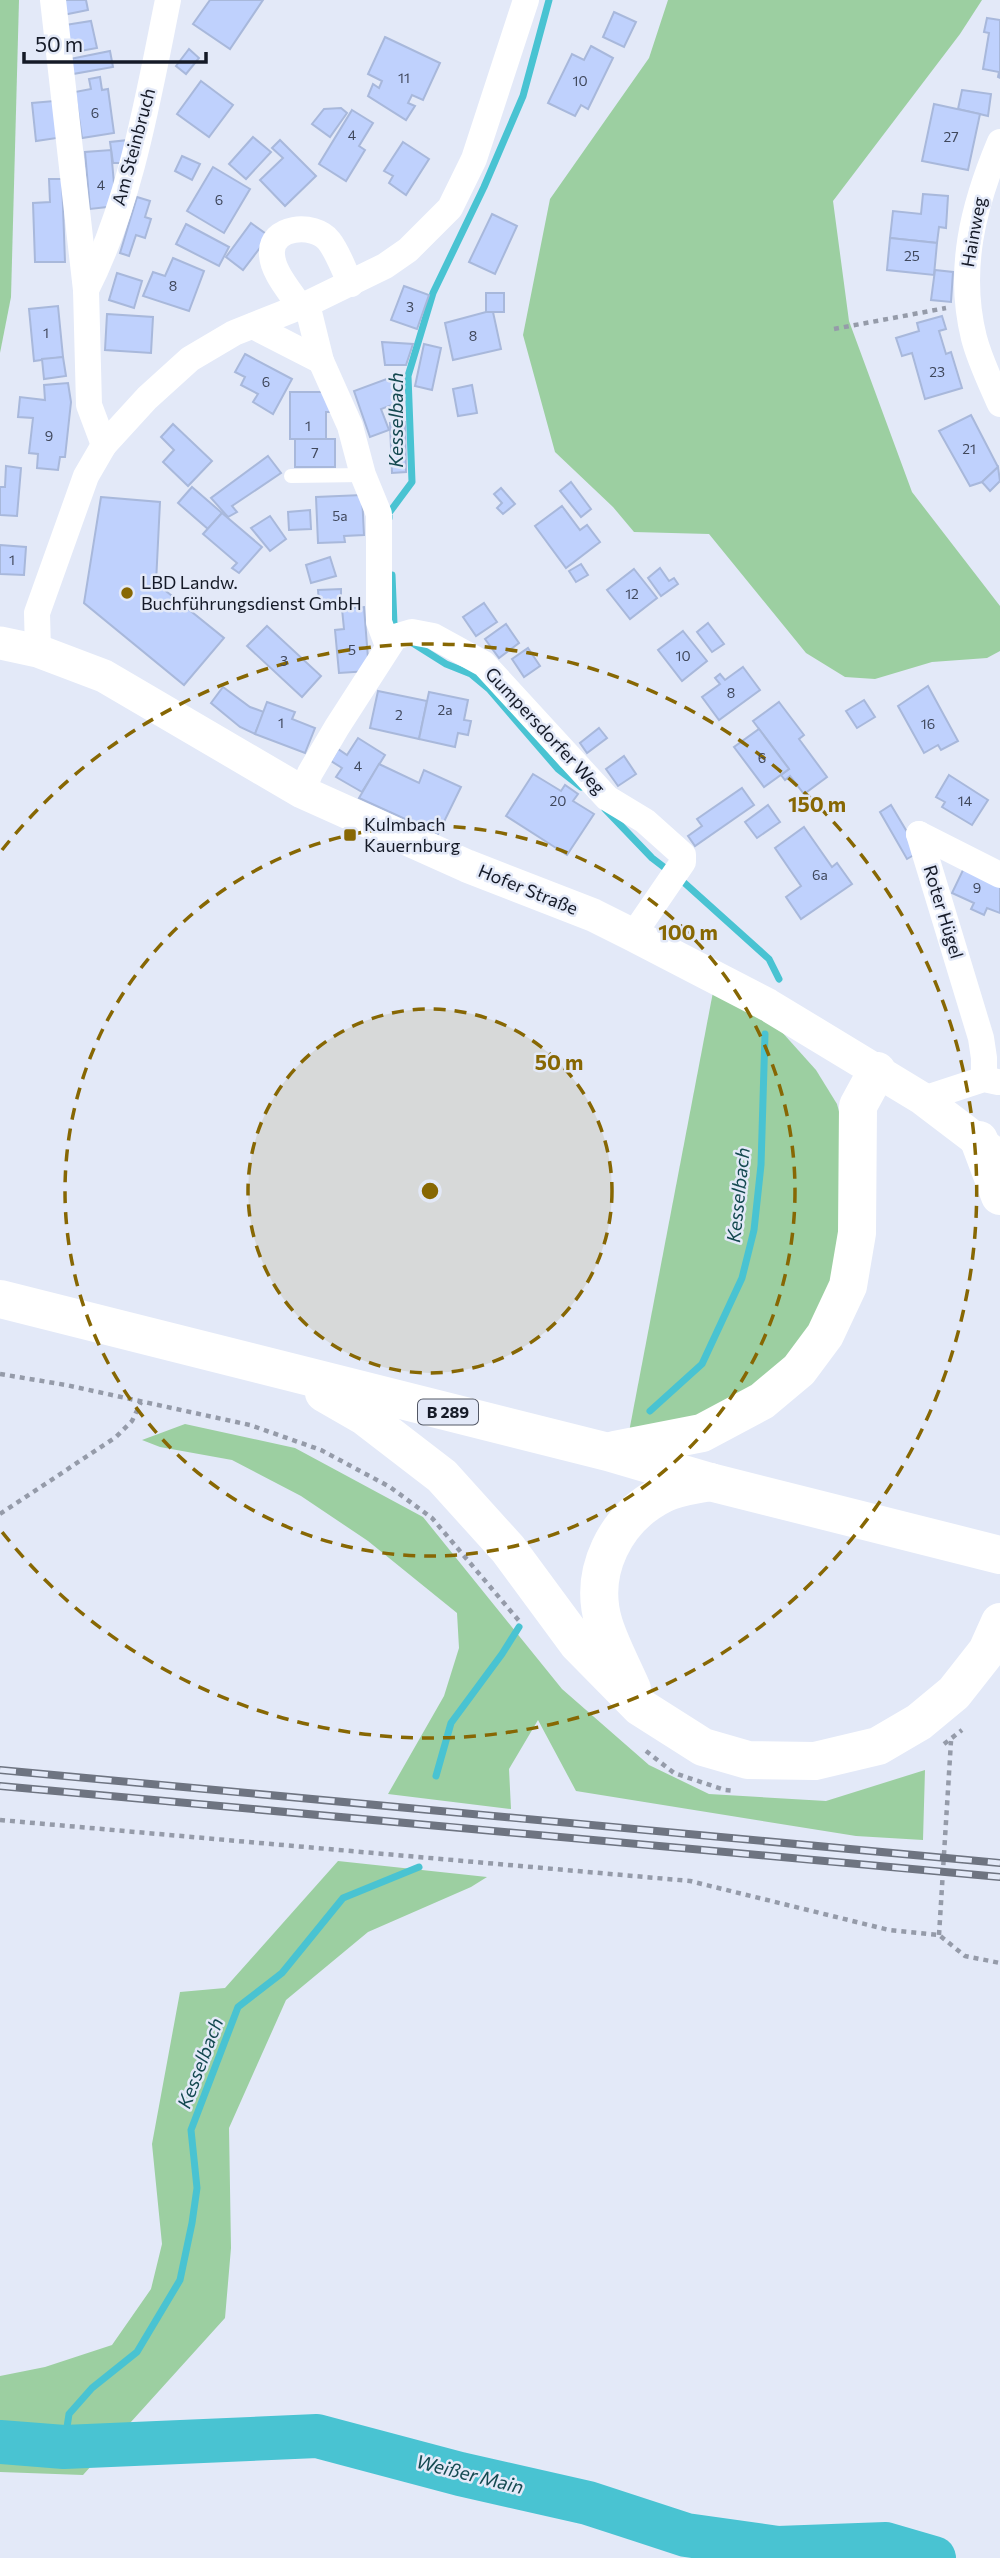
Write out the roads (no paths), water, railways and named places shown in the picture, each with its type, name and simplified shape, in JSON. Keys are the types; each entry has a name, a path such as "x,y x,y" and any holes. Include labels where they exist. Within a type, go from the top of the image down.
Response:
{"highway":[{"path":"608,1451 702,1433 762,1401 799,1370 825,1335 848,1286 857,1233 858,1106 877,1071"},
{"path":"990,1148 1000,1196"},
{"name":"B 289","path":"0,1299 608,1451 710,1482 1000,1555"},
{"path":"289,1372 364,1416 442,1476 508,1549 578,1644 640,1707 703,1746 748,1760 815,1761 878,1746 919,1722 954,1693 987,1651 1000,1622"},
{"path":"640,1707 604,1623 598,1587 608,1551 630,1516 665,1493 710,1482"}],"street":[{"name":"Am Steinbruch","path":"53,0 86,290 89,405 104,445"},
{"name":"Am Steinbruch","path":"86,290 104,253 142,124 168,0"},
{"path":"38,651 37,614 86,476 104,445 147,398 190,359 234,334 351,284 408,250 450,208 474,159 526,0"},
{"name":"Hainweg","path":"1000,142 982,185 967,251 966,281 975,341 1000,404"},
{"path":"302,792 310,773 398,638 379,622 379,514 363,475 350,426 321,362 304,306 277,271 271,253 274,240 284,232 309,229 318,232 329,240 351,284"},
{"path":"253,326 321,362"},
{"name":"Gumpersdorfer Weg","path":"398,638 433,636 484,664 607,798 645,821 683,855 683,862 633,935"},
{"name":"Hofer Straße","path":"0,643 38,651 104,676 302,792 443,855 593,915 633,935 768,1005 923,1099 990,1148"},
{"name":"Roter Hügel","path":"923,1099 992,1081 919,834 1000,875"}],"lane":[{"path":"291,476 363,475"}],"waterway":[{"name":"Kesselbach","path":"389,518 389,513 412,482 408,376 433,293 484,187 523,96 549,0"},
{"name":"Kesselbach","path":"392,575 394,624 398,628"},
{"name":"Kesselbach","path":"411,642 446,664 471,674 489,689 558,769 581,787"},
{"name":"Kesselbach","path":"605,809 652,858 669,871"},
{"name":"Kesselbach","path":"679,878 769,959 779,979"},
{"name":"Kesselbach","path":"650,1411 702,1364 742,1278 754,1230 761,1165 765,1034"},
{"name":"Kesselbach","path":"436,1776 451,1723 519,1627"},
{"name":"Kesselbach","path":"64,2447 69,2414 92,2388 137,2352 180,2280 197,2188 191,2130 238,2007 282,1973 343,1898 419,1867"},
{"name":"Weißer Main","path":"0,2442 64,2447 317,2436 460,2474 588,2503 686,2535 778,2548 886,2544 934,2558"}],"railway":[{"path":"0,1770 1000,1863"},
{"path":"0,1786 1000,1877"}],"place":[{"name":"LBD Landw. Buchführungsdienst GmbH","path":"127,593"},
{"name":"Kulmbach Kauernburg","path":"350,835"}]}
